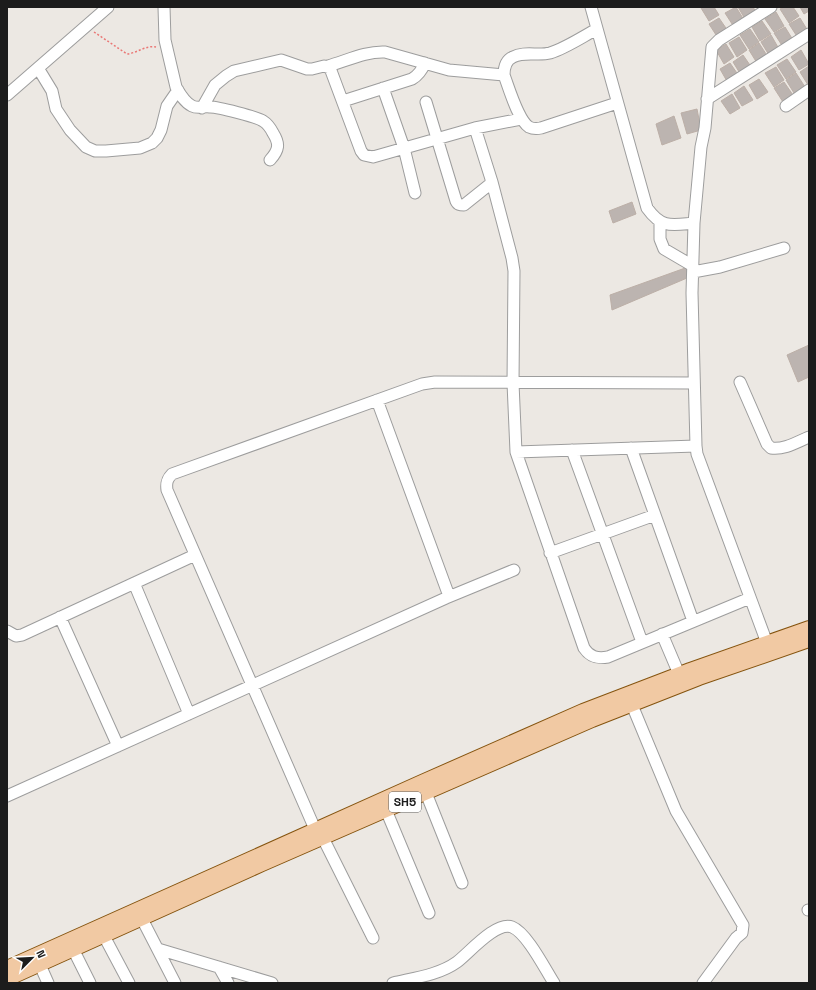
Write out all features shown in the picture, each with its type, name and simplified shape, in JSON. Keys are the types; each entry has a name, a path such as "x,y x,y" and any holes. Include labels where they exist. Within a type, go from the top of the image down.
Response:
{"main road":[{"name":"SH5","path":"7,979 142,919 583,711 679,674 809,628"},
{"name":"SH5","path":"7,968 319,836 386,810 592,720 699,678 809,640"}],"street":[{"path":"7,95 108,7"},
{"path":"164,7 164,34 168,52 178,90 185,101 191,106 202,108 210,106 263,121 278,140 279,146 277,153 270,160"},
{"path":"591,7 645,202 650,213 660,222 669,225 694,223"},
{"path":"767,643 700,463 696,446 693,269 694,223 701,147 705,128 711,52 715,43 771,7"},
{"path":"597,29 545,54 518,55 512,57 507,62 504,69 504,75 521,119 527,126 534,129 617,103"},
{"path":"707,99 809,34"},
{"path":"202,108 215,85 234,71 281,60 307,69 328,66 368,53 385,52 455,71 504,75"},
{"path":"343,101 417,76 425,63"},
{"path":"328,66 332,70 361,151 364,155 373,157 475,128 521,119"},
{"path":"38,68 52,91 56,109 70,130 86,147 94,151 140,148 152,143 157,138 161,130 167,106 178,90"},
{"path":"383,88 404,148 415,193"},
{"path":"786,106 809,90"},
{"path":"426,102 457,204 464,205 492,182"},
{"path":"475,128 492,182 513,264 513,383 516,452 584,648 594,657 600,659 608,657 750,598"},
{"path":"660,222 660,239 664,249 693,269 720,267 784,248"},
{"path":"373,938 319,836 167,490 166,484 168,479 172,474 422,384 435,382 694,383"},
{"path":"740,382 767,444 771,448 783,448 809,437"},
{"path":"377,400 449,596"},
{"path":"516,452 696,446"},
{"path":"631,448 693,621"},
{"path":"572,450 642,642"},
{"path":"550,553 655,515"},
{"path":"7,631 16,636 22,635 195,555"},
{"path":"7,796 449,596 514,570"},
{"path":"134,583 189,714"},
{"path":"60,617 118,746"},
{"path":"662,634 679,674"},
{"path":"632,705 679,816 742,925 742,933 736,938 703,983"},
{"path":"426,793 462,883"},
{"path":"386,810 429,913"},
{"path":"142,919 175,983"},
{"path":"393,983 440,971 457,962 494,930 510,926 524,936 554,983"},
{"path":"104,936 129,983"},
{"path":"74,949 90,983"},
{"path":"158,949 272,983"},
{"path":"40,965 48,983"},
{"path":"220,967 228,983"}],"path":[{"path":"86,26 127,54 154,46 168,52"}],"building":[{"path":"714,7 719,15 709,21 701,8"},
{"path":"736,7 744,20 734,27 725,13"},
{"path":"738,7 753,7 756,12 745,19"},
{"path":"784,7 793,7 799,16 789,23 780,9"},
{"path":"800,7 809,7 809,11 804,14"},
{"path":"776,12 784,26 774,32 765,19"},
{"path":"719,18 728,31 718,38 709,24"},
{"path":"800,18 808,31 798,38 789,24"},
{"path":"762,21 771,34 760,41 752,27"},
{"path":"785,27 793,40 783,47 774,33"},
{"path":"750,29 759,42 749,49 740,35"},
{"path":"771,35 779,49 769,55 761,42"},
{"path":"739,37 747,50 737,57 729,43"},
{"path":"759,43 768,57 757,63 749,50"},
{"path":"726,44 734,57 724,64 716,50"},
{"path":"801,50 809,64 799,70 791,57"},
{"path":"743,55 752,68 741,75 733,62"},
{"path":"787,59 796,72 786,79 777,65"},
{"path":"730,63 739,76 728,83 720,69"},
{"path":"809,66 809,85 808,85 800,72"},
{"path":"776,67 784,80 774,87 765,73"},
{"path":"796,73 805,87 794,93 786,80"},
{"path":"759,79 768,92 757,99 749,85"},
{"path":"784,82 793,95 783,102 774,88"},
{"path":"744,86 753,100 742,106 734,93"},
{"path":"732,94 740,108 730,114 721,101"},
{"path":"697,109 701,130 687,134 681,113"},
{"path":"674,116 681,138 662,145 656,124"},
{"path":"632,202 636,214 613,223 609,211"},
{"path":"688,267 687,278 612,310 610,295"},
{"path":"809,345 809,377 798,382 787,355"}]}
